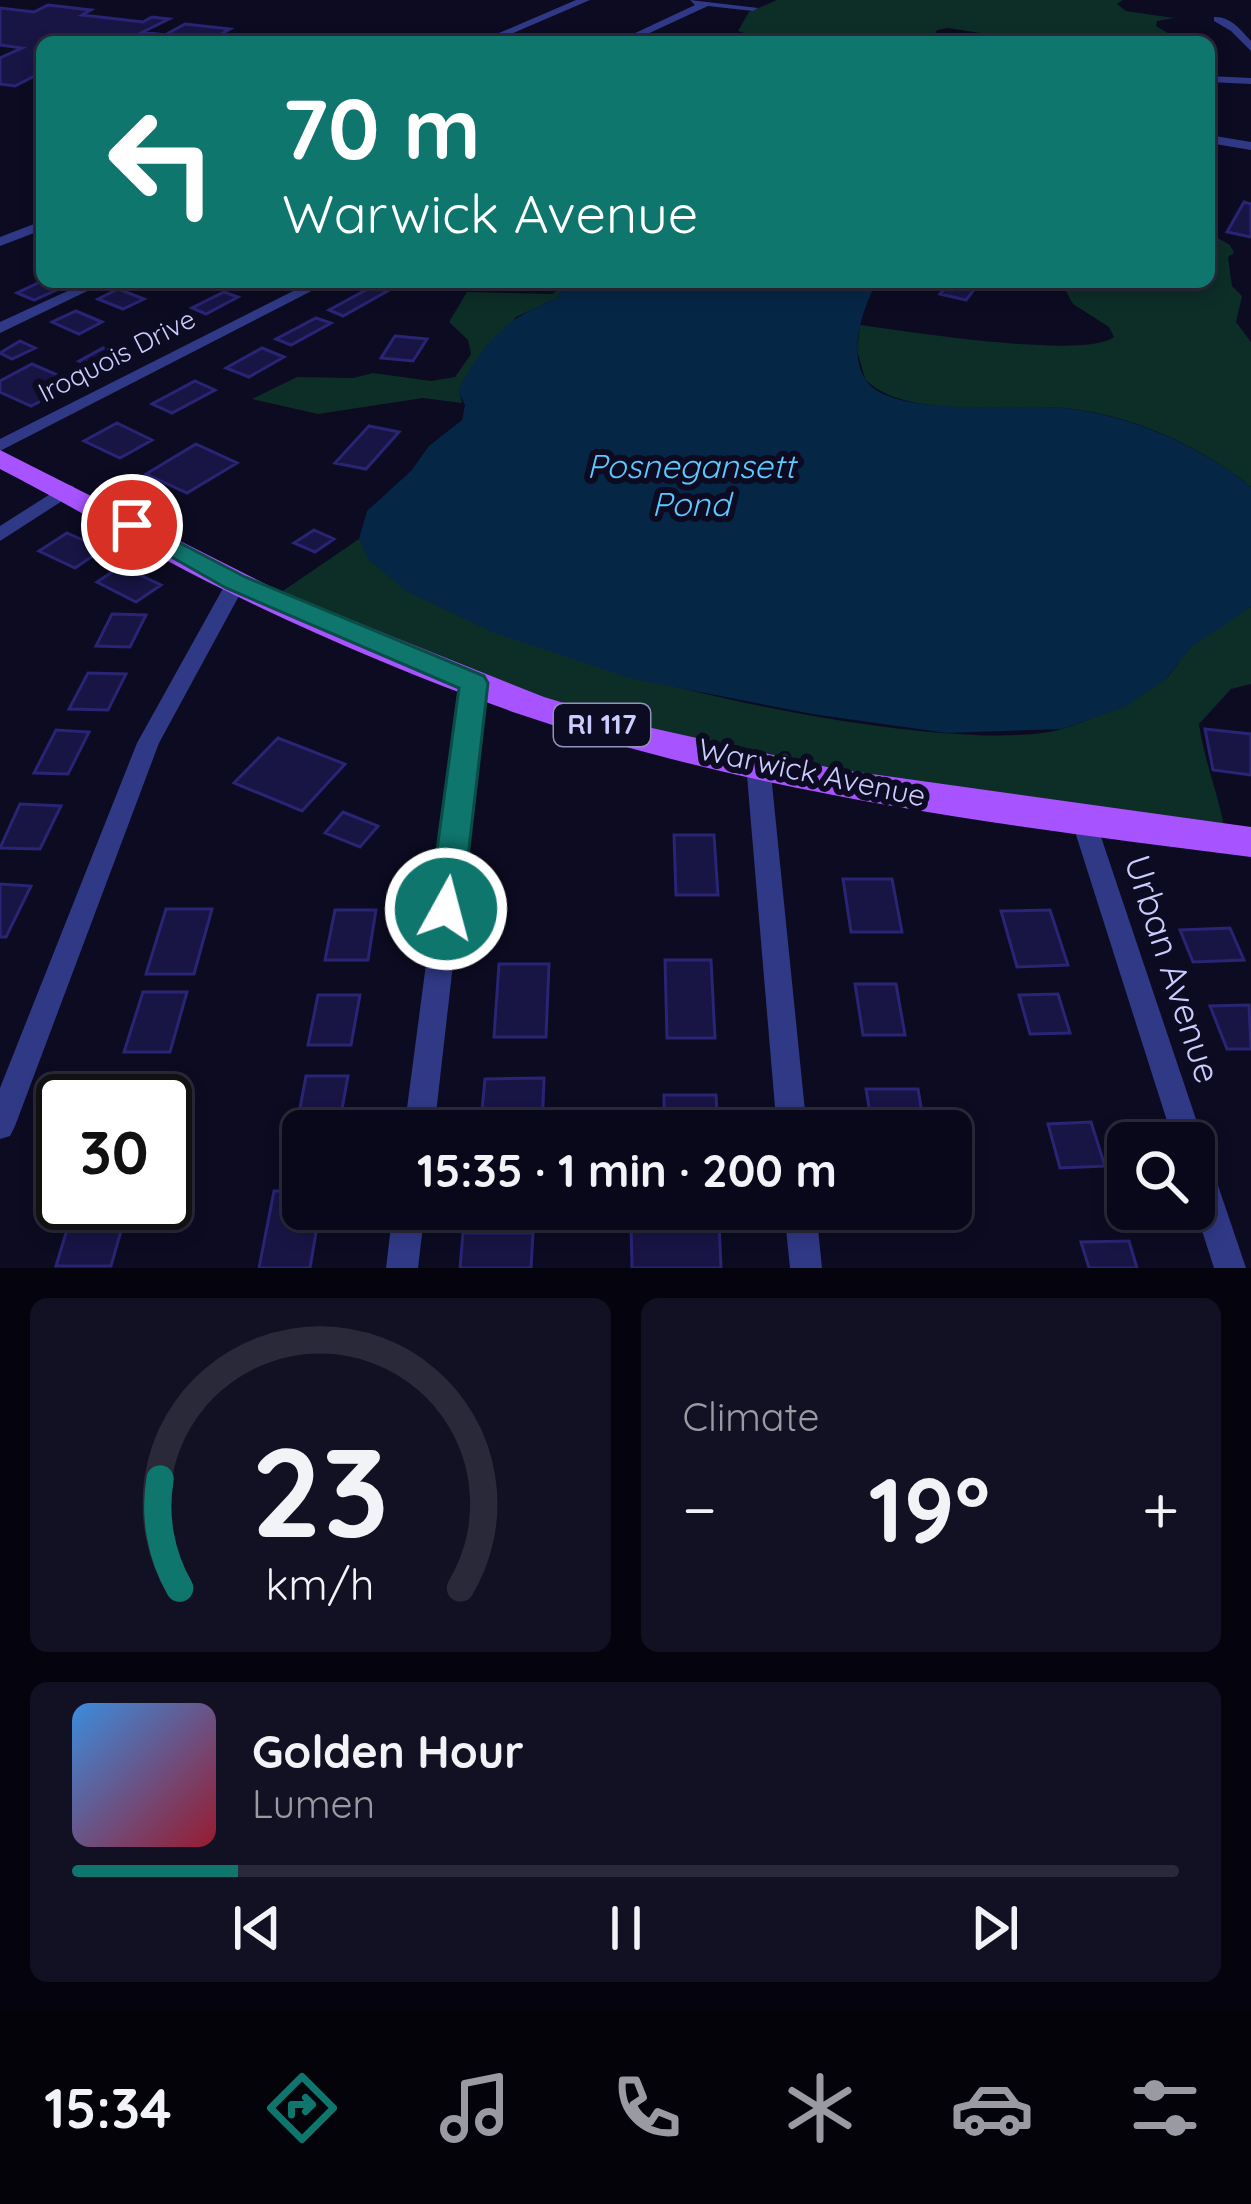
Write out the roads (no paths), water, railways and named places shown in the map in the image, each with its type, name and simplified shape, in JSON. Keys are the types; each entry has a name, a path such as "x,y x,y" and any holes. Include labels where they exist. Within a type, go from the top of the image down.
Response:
{"main road":[{"name":"Warwick Avenue","path":"0,458 236,583 474,683 586,720 890,793 1251,842"}],"street":[{"path":"497,36 584,0"},
{"path":"683,0 753,8"},
{"path":"634,36 705,4"},
{"path":"1218,19 1250,45"},
{"path":"1215,79 1251,81"},
{"path":"1215,141 1251,146"},
{"path":"0,242 36,227"},
{"path":"0,328 86,288"},
{"name":"Iroquois Drive","path":"0,446 310,288"},
{"path":"0,535 66,490"},
{"path":"0,1126 148,743 236,583"},
{"path":"422,1110 474,683"},
{"path":"758,764 789,1110"},
{"name":"Urban Avenue","path":"1083,819 1182,1122"},
{"path":"1215,1223 1230,1268"},
{"path":"402,1268 407,1230"},
{"path":"802,1230 806,1268"}],"water":[{"name":"Posnegansett Pond","path":"576,288 874,288 861,320 857,350 864,376 888,396 936,405 1064,408 1114,417 1187,445 1251,487 1251,607 1190,648 1165,680 1124,707 1062,729 947,733 812,714 633,679 492,632 406,591 369,560 359,539 367,511 411,471 429,446 462,420 465,405 458,390 478,357 511,322 561,296 556,294"}]}
